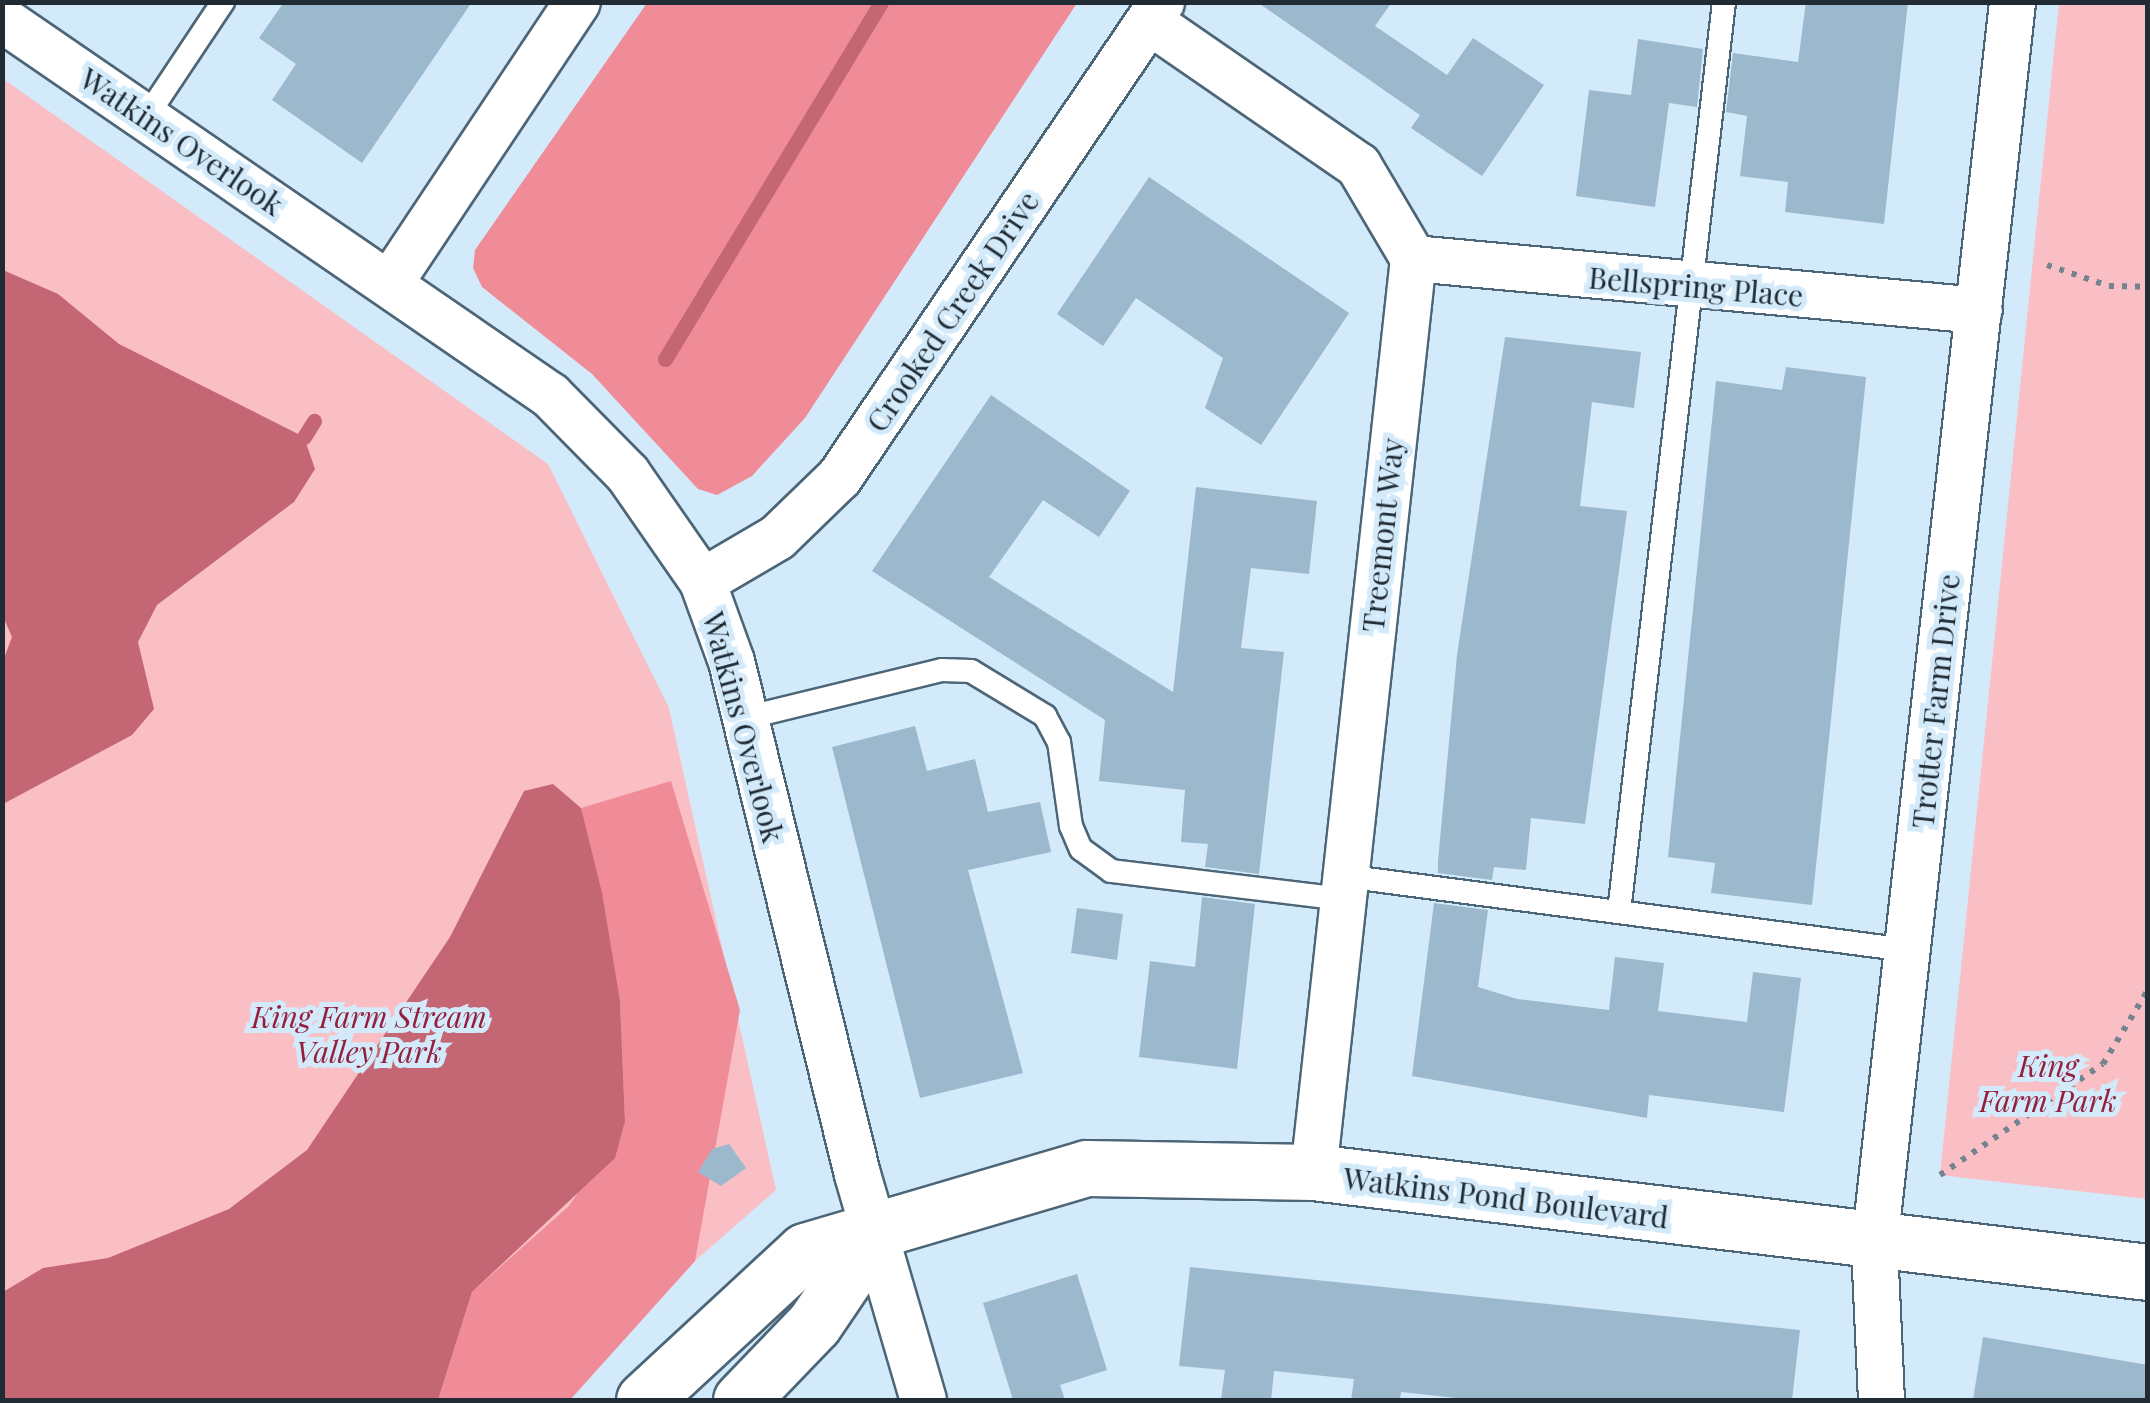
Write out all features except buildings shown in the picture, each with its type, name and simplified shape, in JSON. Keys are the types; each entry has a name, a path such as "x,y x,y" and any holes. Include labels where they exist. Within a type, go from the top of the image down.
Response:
{"street":[{"path":"392,279 577,2"},
{"name":"Trotter Farm Drive","path":"1882,1400 1874,1244 2012,2"},
{"path":"1155,12 1358,165 1413,258"},
{"name":"Crooked Creek Drive","path":"702,581 777,537 839,477 1155,12"},
{"name":"Watkins Overlook","path":"2,19 145,119 392,279 593,436 702,581 746,718 873,1237 923,1400"},
{"name":"Bellspring Place","path":"1413,258 1693,288 1979,310"},
{"name":"Treemont Way","path":"1313,1172 1413,258"},
{"name":"Watkins Pond Boulevard","path":"644,1400 805,1251 873,1237 1087,1168 1313,1172 1874,1244 2148,1272"},
{"path":"741,1400 814,1324 873,1237"}],"lane":[{"path":"145,119 224,2"},
{"path":"1619,912 1724,2"},
{"path":"746,718 942,670 971,671 1045,716 1059,742 1071,826 1081,850 1111,871 1619,912 1906,950"}],"path":[{"path":"2047,265 2109,286 2148,287"},
{"path":"1940,1176 2102,1064 2148,990"}],"green space":[{"name":"King Farm Park","path":"2059,3 2147,3 2147,1199 1940,1175"},
{"name":"King Farm Stream Valley Park","path":"2,78 548,464 669,708 776,1190 695,1261 568,1400 3,1400"}],"shaded area":[{"path":"647,3 1077,3 805,418 752,476 717,495 698,489 592,374 482,287 473,268 475,250"},
{"path":"3,270 58,294 119,344 304,437 315,469 294,502 157,605 138,642 154,709 132,735 3,804 3,661 12,637 2,614"},
{"path":"671,781 740,1010 695,1261 570,1400 438,1400 472,1292 569,1206 625,1121 620,1001 581,808"},
{"path":"553,784 581,808 602,893 620,1001 625,1121 615,1158 472,1292 438,1400 3,1400 3,1292 43,1268 108,1258 229,1209 307,1150 450,937 524,791"}],"waterway":[{"path":"665,359 881,2"},
{"path":"304,437 314,421"}]}
